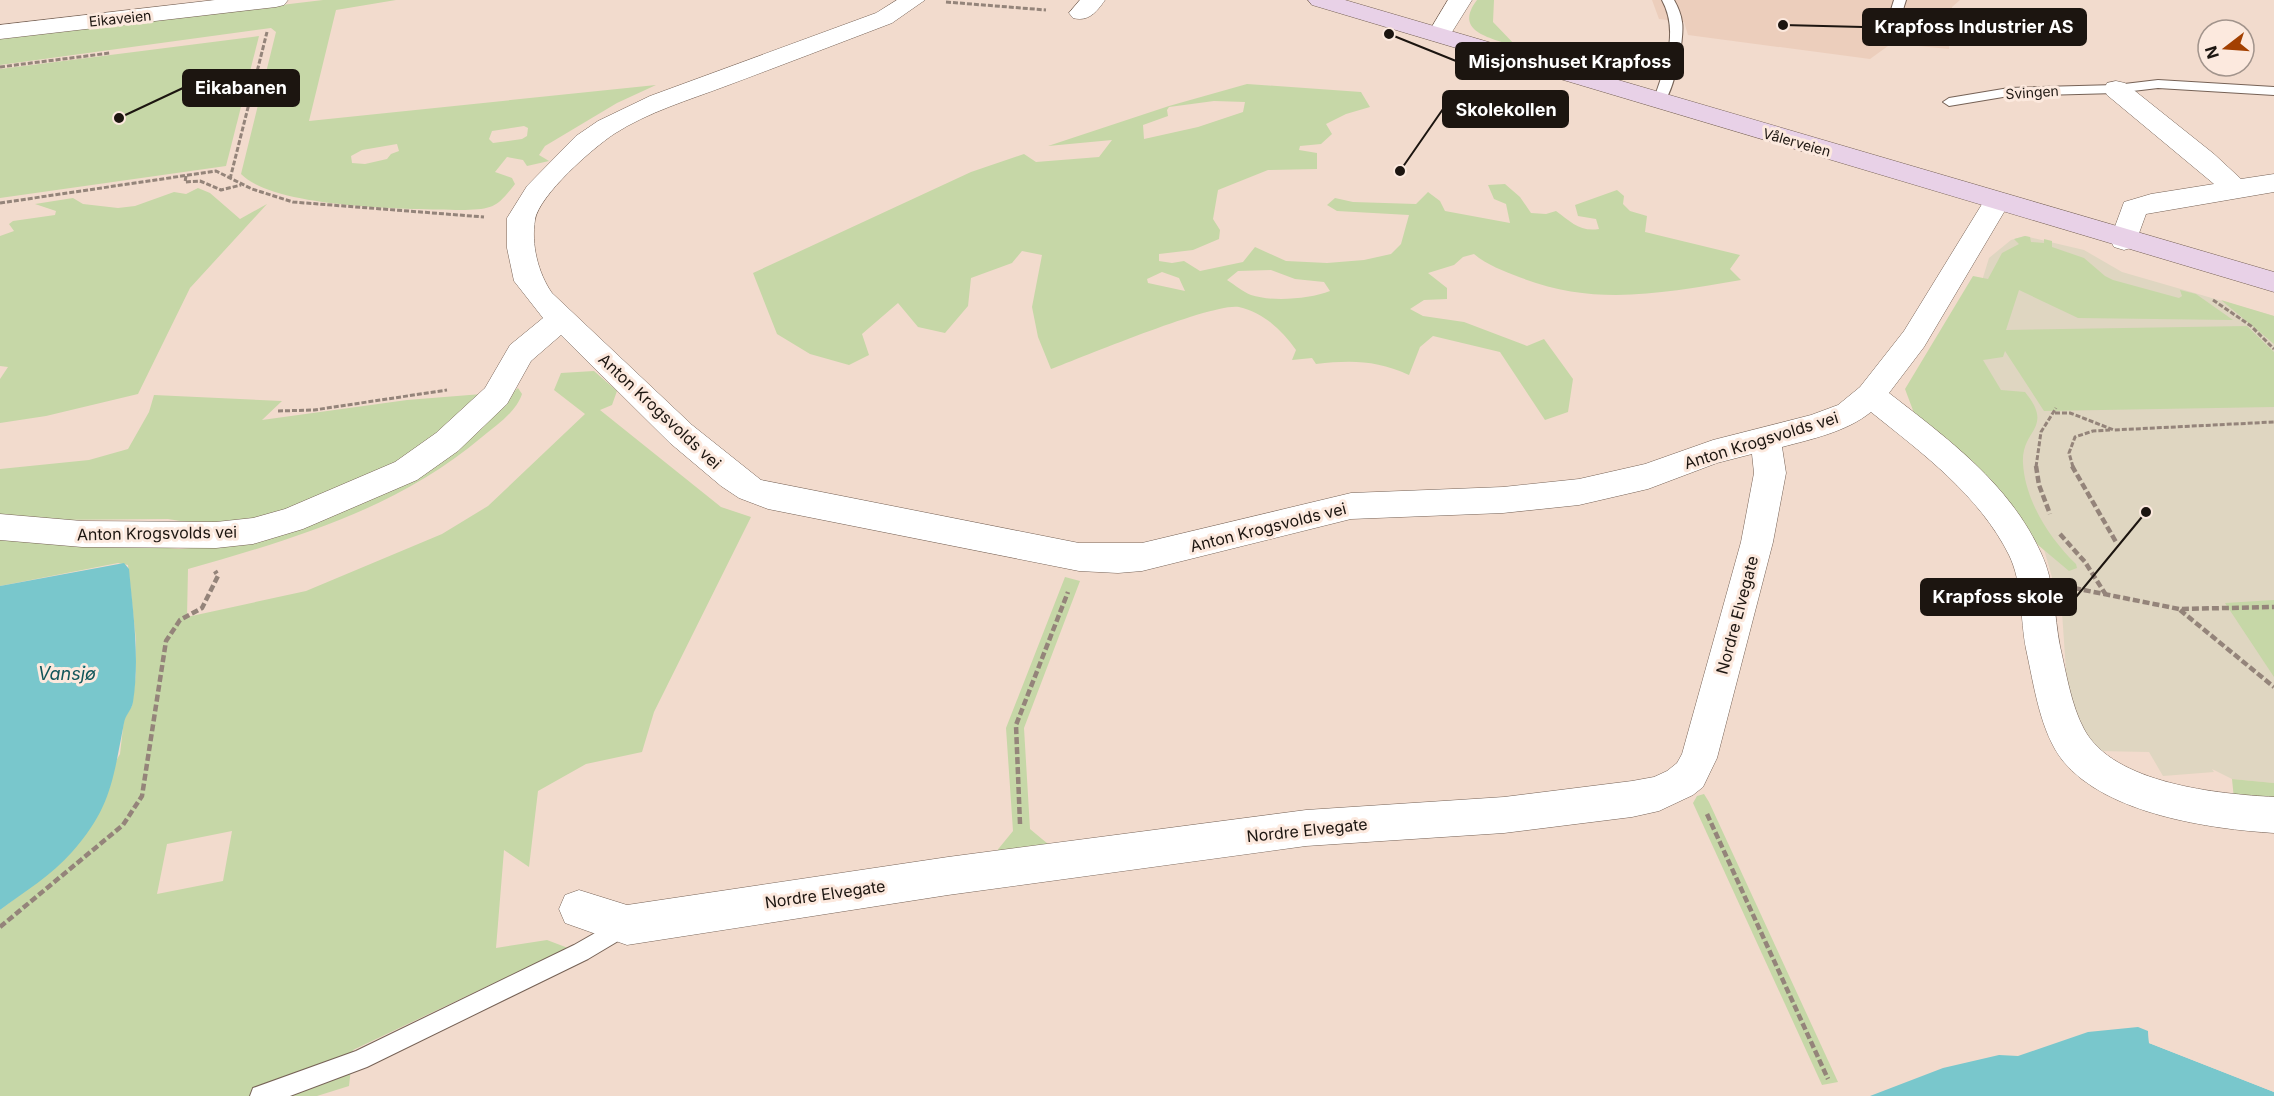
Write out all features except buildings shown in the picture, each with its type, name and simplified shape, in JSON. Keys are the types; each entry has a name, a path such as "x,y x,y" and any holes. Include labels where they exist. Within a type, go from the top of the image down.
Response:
{"street":[{"name":"Eikaveien","path":"0,32 276,0"},
{"name":"Vålerveien","path":"1320,0 2124,240 2274,282"},
{"path":"1439,35 1460,0"},
{"name":"Anton Krogsvolds vei","path":"927,1 659,102 607,127 585,142 559,167 536,192 521,218 521,248 528,281 561,319 681,434 750,489 768,496 1079,557 1142,557 1351,506 1448,504 1579,492 1648,477 1713,452 1816,426 1849,413 1871,395 1914,339 1997,202"},
{"path":"2116,89 2196,153 2234,188"},
{"path":"2124,240 2134,208 2234,188 2274,183"},
{"name":"Anton Krogsvolds vei","path":"0,527 82,534 216,535 253,531 292,520 406,471 447,442 496,396 520,353 561,319"},
{"path":"1871,395 1941,452 1986,498 2012,530 2026,554 2035,580 2038,619 2054,696 2075,748 2100,771 2161,798 2274,815"},
{"name":"Nordre Elvegate","path":"579,909 627,925 1024,866 1306,828 1504,815 1659,794 1690,775 1700,758 1757,542 1770,473 1765,440"}],"lane":[{"path":"1659,102 1672,68 1676,38 1674,15 1668,0"},
{"path":"1896,13 1900,0"},
{"name":"Svingen","path":"1949,102 2009,92 2116,89 2158,84 2274,91"},
{"path":"261,1096 360,1060 581,952 627,925"}],"path":[{"path":"927,1 1087,6"},
{"path":"230,179 267,32 255,33"},
{"path":"0,67 116,52"},
{"path":"0,203 216,171 272,198 293,202 387,211 521,218"},
{"path":"186,176 185,182 200,181 221,190 241,184"},
{"path":"2211,299 2251,326 2274,349"},
{"path":"278,411 314,410 504,380"},
{"path":"2051,517 2037,482 2036,456 2042,432 2055,411 2070,413 2114,430"},
{"path":"2116,542 2074,472 2069,453 2075,437 2093,431 2274,423"},
{"path":"2056,526 2107,595"},
{"path":"0,927 123,825 142,796 166,641 180,620 202,608 218,576 206,553 216,535"},
{"path":"1024,866 1015,748 1016,725 1064,606 1079,557"},
{"path":"2035,580 2179,609 2274,608"},
{"path":"2179,609 2274,687"},
{"path":"1690,775 1828,1079"}],"shaded area":[{"path":"1652,0 1960,0 1952,7 1949,49 1888,43 1888,46 1870,59 1688,35 1684,22 1659,19"},
{"path":"2025,236 2084,250 2122,272 2274,316 2274,783 2232,779 2212,769 2214,772 2163,776 2149,752 2097,751 2084,734 2067,685 2062,612 2041,539 1943,360 1981,284 1989,258 2011,240"}],"green space":[{"path":"323,0 396,0 336,10 309,121 656,85 617,103 545,146 539,155 549,161 527,166 523,160 507,157 495,172 512,178 515,184 504,198 489,207 465,210 347,205 283,194 258,186 241,174 276,32 271,28 0,65 0,39","holes":["524,126 528,128 527,136 522,139 493,143 489,139 492,131","397,144 399,151 391,154 387,159 365,164 352,163 351,156 362,150"]},
{"path":"1477,0 1494,0 1493,22 1517,47 1487,37 1472,27 1469,20"},
{"path":"259,36 226,166 0,198 0,69"},
{"path":"1247,84 1361,92 1370,107 1346,114 1326,124 1332,134 1321,144 1300,146 1299,150 1317,153 1317,169 1268,170 1218,190 1213,219 1220,230 1219,239 1193,250 1159,254 1159,261 1172,263 1184,261 1200,271 1243,262 1255,247 1286,261 1327,263 1364,260 1391,254 1401,244 1409,215 1337,211 1327,205 1335,198 1353,202 1416,204 1428,192 1440,201 1445,211 1510,223 1506,204 1494,199 1488,185 1505,184 1520,197 1531,213 1546,214 1556,211 1576,225 1592,230 1599,229 1596,219 1578,216 1575,205 1617,190 1624,196 1623,204 1630,211 1647,216 1645,232 1740,255 1730,269 1741,280 1656,293 1602,295 1547,286 1490,265 1474,254 1463,257 1454,265 1428,273 1447,288 1447,299 1424,300 1410,309 1423,316 1464,322 1527,346 1544,339 1573,379 1568,412 1545,420 1500,352 1433,336 1420,347 1409,375 1385,366 1363,362 1316,364 1312,358 1292,360 1296,350 1278,329 1256,313 1239,307 1225,308 1177,321 1051,369 1038,337 1032,307 1042,255 1022,251 1012,263 971,278 968,306 945,333 918,327 898,303 862,334 869,355 849,365 810,354 777,334 753,273 971,172 1024,154 1036,162 1099,157 1112,140 1048,146 1169,106","holes":["1214,101 1245,102 1243,112 1198,127 1144,139 1143,125 1168,116 1169,107","1271,270 1295,279 1324,282 1330,291 1291,299 1260,297 1248,294 1227,280 1238,271","1162,272 1179,278 1185,291 1148,283 1147,279"]},
{"path":"198,188 210,193 240,219 267,204 190,288 138,394 46,416 0,423 0,379 8,367 0,366 0,236 14,231 9,224 13,221 55,215 56,211 35,204 73,198 83,204 118,208 135,206 174,192 186,194"},
{"path":"2030,237 2031,242 2044,243 2044,239 2052,241 2052,247 2084,258 2113,280 2179,298 2182,296 2180,290 2196,294 2233,320 2078,318 2019,290 2006,330 2247,326 2274,352 2274,407 2044,411 2005,351 2003,357 1983,360 2001,390 2025,392 2033,404 2037,422 2027,443 2023,463 2028,491 2048,531 2076,564 2077,568 2069,571 2038,545 2024,525 1914,413 1905,389 1973,276 1988,279 2002,253 2019,244 2014,239"},
{"path":"2221,300 2274,316 2274,344"},
{"path":"594,371 617,391 612,405 600,410 721,507 751,517 654,712 642,752 586,764 538,791 529,867 504,850 496,948 547,940 568,948 353,1050 349,1086 317,1096 0,1096 0,910 55,868 120,754 124,719 132,706 136,674 136,640 128,565 118,563 0,586 0,533 179,549 203,547 296,527 507,398 518,388 522,394 519,401 505,418 449,462 415,484 342,519 305,533 188,569 187,617 306,591 442,534 488,506 585,414 554,390 561,373","holes":["232,831 223,881 157,894 167,844"]},
{"path":"482,394 402,465 258,524 205,525 168,519 43,520 0,517 0,469 89,460 128,449 149,412 154,395 282,401 262,420 407,400"},
{"path":"1065,577 1080,581 1024,728 1030,829 1048,844 995,853 1013,831 1006,728"},
{"path":"2274,600 2274,677 2225,603"},
{"path":"2232,779 2274,783 2274,805 2234,799"},
{"path":"1704,794 1838,1082 1822,1085 1693,803 1697,796"}],"water":[{"name":"Vansjø","path":"124,563 129,569 134,619 135,685 132,705 125,720 109,791 95,821 72,852 47,876 0,910 0,586"},
{"path":"2138,1027 2148,1031 2149,1043 2274,1092 2274,1096 1870,1096 1943,1068 1999,1055 2018,1056 2088,1032"}],"pier":[{"path":"2148,1028 2152,1041 2274,1089 2274,1092 2149,1043"}],"place":[{"name":"Krapfoss Industrier AS","path":"1783,25"},
{"name":"Misjonshuset Krapfoss","path":"1389,34"},
{"name":"Eikabanen","path":"119,118"},
{"name":"Skolekollen","path":"1400,171"},
{"name":"Krapfoss skole","path":"2146,512"}]}
